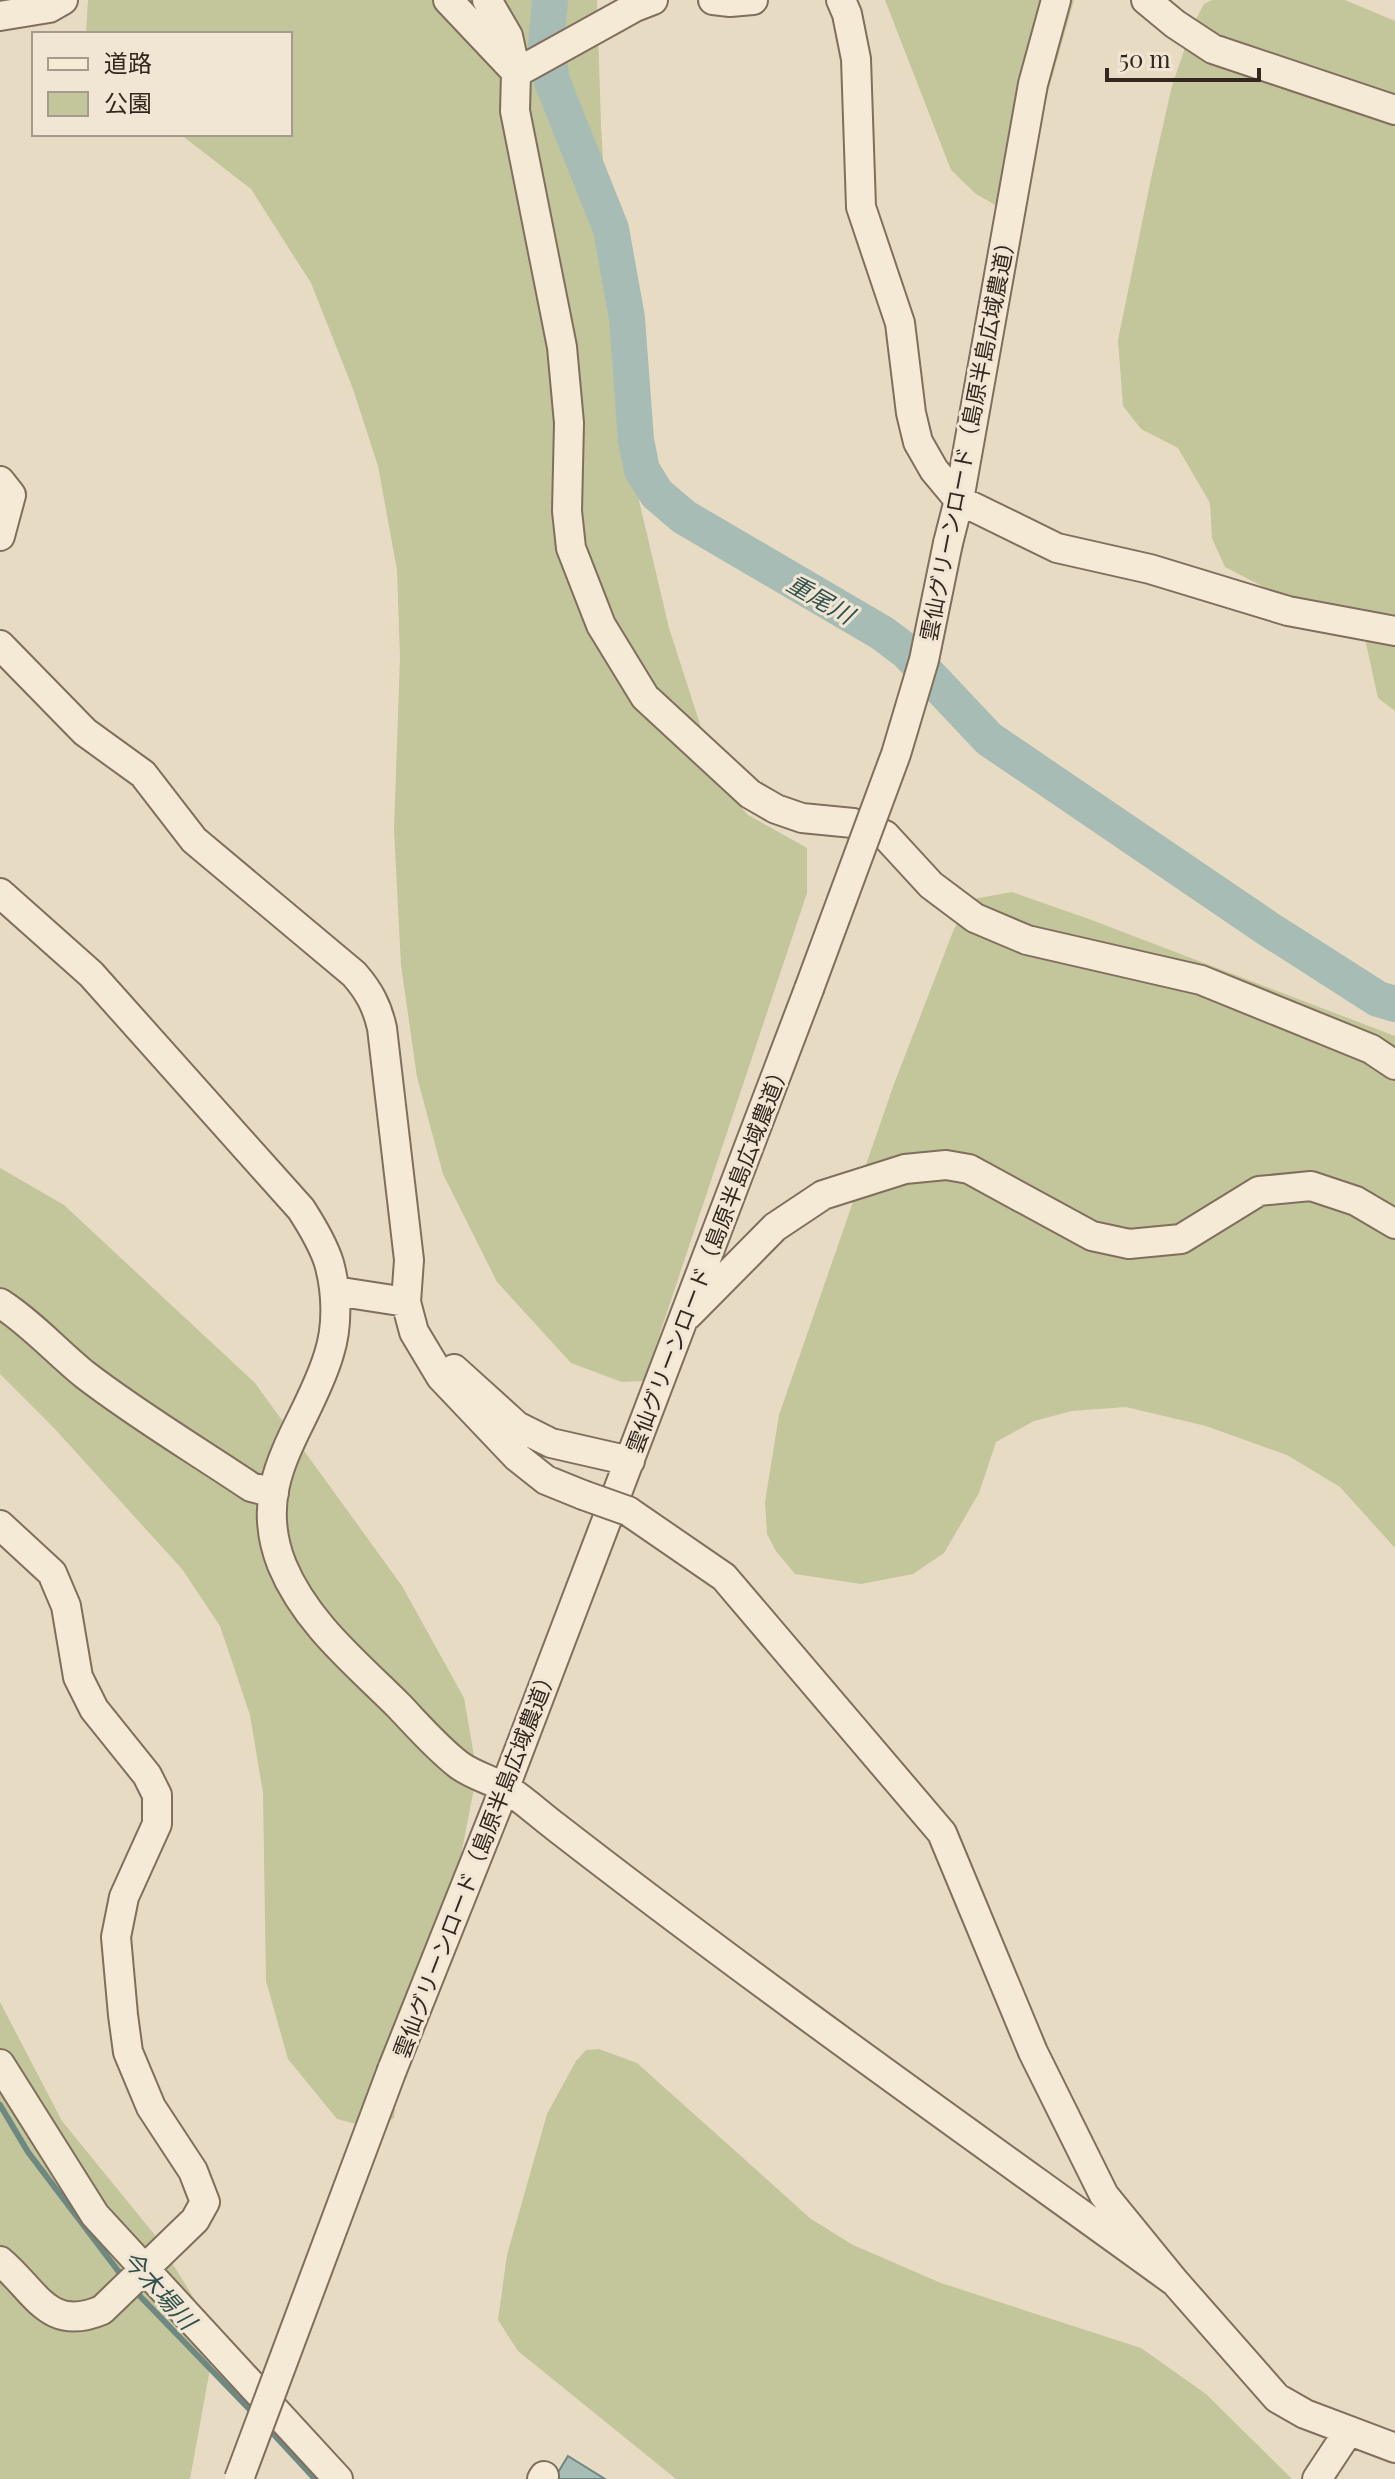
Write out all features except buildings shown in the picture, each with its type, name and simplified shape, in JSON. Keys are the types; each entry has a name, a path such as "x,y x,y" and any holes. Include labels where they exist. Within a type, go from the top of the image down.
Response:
{"street":[{"path":"0,16 49,8 63,0"},
{"path":"448,0 540,60"},
{"path":"487,0 508,36 540,60"},
{"path":"653,0 540,60 515,111 562,347 569,423 567,511 571,548 601,625 645,697 750,794 776,809 802,818 853,823 885,835 931,885 975,918 1027,940 1201,980 1371,1049 1395,1065"},
{"path":"713,0 753,0"},
{"path":"841,0 856,59 861,207 900,323 911,413 918,442 934,470 959,500 1057,548 1150,569 1288,611 1395,631"},
{"name":"雲仙グリーンロード（島原半島広域農道）","path":"239,2479 392,2070 630,1461 896,754 924,660 959,500 1033,84 1056,0"},
{"path":"1146,0 1213,49 1395,110"},
{"path":"0,481 11,495 0,536"},
{"path":"0,645 85,732 143,774 194,840 354,974 368,991 378,1010 382,1028 409,1260 406,1302 414,1332 441,1377 517,1457 546,1480 628,1511 724,1577 942,1833 1033,2052 1104,2195 1277,2398 1305,2414 1395,2448"},
{"path":"0,893 91,974 301,1209 329,1262 335,1291 335,1322 330,1352 321,1378 287,1445 274,1493 274,1532 281,1562 298,1596 322,1630 452,1760 464,1769 505,1787 659,1907 1175,2282"},
{"path":"680,1324 775,1227 823,1195 905,1169 946,1165 969,1169 1092,1236 1129,1244 1181,1239 1259,1191 1311,1186 1338,1193 1395,1224"},
{"path":"335,1291 406,1302"},
{"path":"0,1303 119,1399 251,1487 274,1493"},
{"path":"428,1356 458,1372 517,1426 551,1443 630,1461"},
{"path":"0,1525 52,1573 66,1606 78,1677 94,1709 147,1775 157,1795 157,1824 124,1897 116,1937 123,2015 128,2052 151,2107 193,2171 205,2202 195,2220 102,2310 86,2316 68,2317 41,2305 16,2274 0,2261"},
{"path":"0,2064 136,2277 338,2479"},
{"path":"1317,2479 1348,2432"}],"green space":[{"path":"88,0 597,0 612,320 630,462 669,628 719,783 748,815 807,848 807,893 644,1381 622,1382 571,1363 497,1282 443,1174 417,1077 401,965 394,830 400,657 397,570 378,466 353,389 311,283 251,189 183,136 292,136 292,32 86,32"},
{"path":"885,0 1074,0 1021,187 999,207 976,194 951,170"},
{"path":"1212,0 1345,0 1395,21 1395,711 1378,698 1365,639 1225,567 1212,538 1210,503 1178,448 1141,429 1123,406 1118,340 1152,174 1172,86 1192,27 1204,4"},
{"path":"1012,892 1395,1036 1395,1548 1340,1487 1287,1455 1206,1426 1126,1407 1072,1411 1034,1421 996,1442 979,1493 944,1553 913,1574 861,1584 795,1574 776,1551 767,1534 765,1502 779,1415 894,1084 954,929 973,899"},
{"path":"0,1168 64,1205 255,1383 402,1586 464,1698 477,1773 439,1968 398,2080 394,2118 372,2128 337,2119 288,2059 266,1981 263,1793 250,1715 220,1626 182,1569 54,1428 0,1374"},
{"path":"0,2002 62,2121 154,2234 197,2303 212,2358 190,2479 0,2479"},
{"path":"599,2049 637,2063 811,2219 853,2245 941,2283 1141,2348 1206,2394 1292,2479 676,2479 518,2351 498,2320 507,2255 547,2114 576,2061 586,2050"}],"water":[{"path":"568,2456 605,2479 554,2479"}],"waterway":[{"name":"重尾川","path":"550,0 546,45 552,81 611,229 627,318 636,440 642,470 657,494 684,517 882,633 906,651 989,739 1270,930 1378,999 1395,1004"},
{"name":"今木場川","path":"0,2105 28,2152 125,2280"},
{"name":"今木場川","path":"135,2291 255,2415"},
{"name":"今木場川","path":"266,2426 315,2479"}]}
